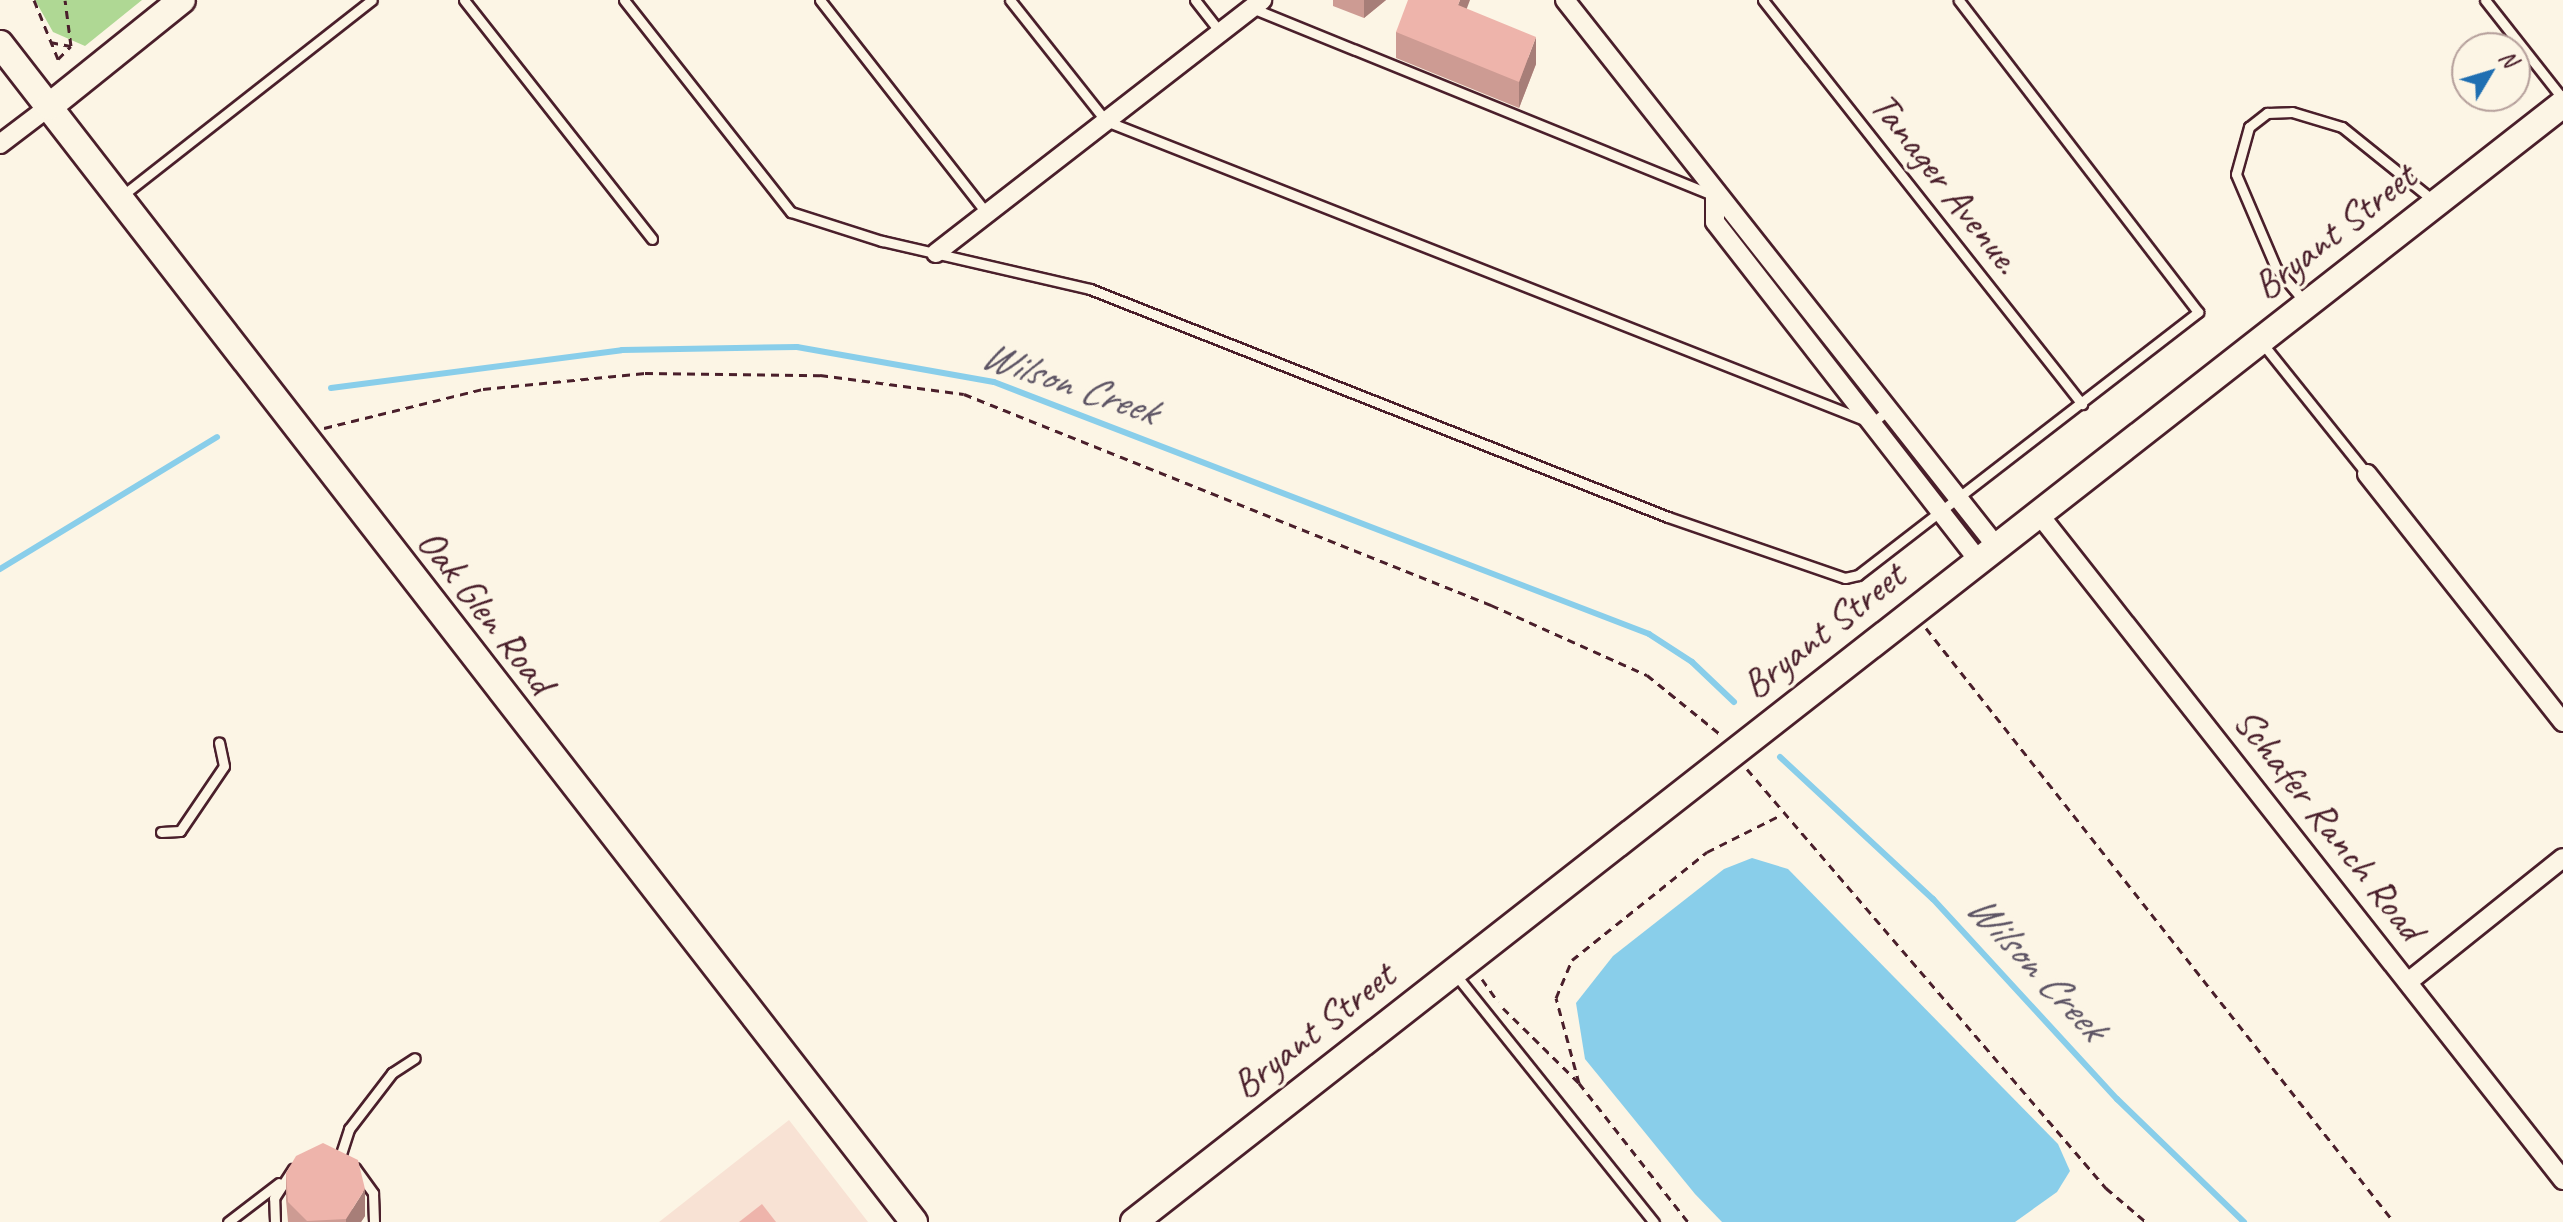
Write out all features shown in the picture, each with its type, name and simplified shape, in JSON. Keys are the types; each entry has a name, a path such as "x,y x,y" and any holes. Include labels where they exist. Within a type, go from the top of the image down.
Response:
{"main road":[{"path":"50,106 182,0"},
{"name":"Oak Glen Road","path":"0,44 914,1222"},
{"name":"Bryant Street","path":"1134,1222 2563,101"}],"street":[{"path":"1565,0 1715,196 1739,216 1958,498 1987,553"},
{"path":"936,253 1257,4"},
{"path":"0,144 50,106"},
{"path":"1715,196 1715,222 1941,511 1987,553"},
{"path":"2367,474 2563,722"},
{"name":"Schafer Ranch Road","path":"2038,513 2563,1180"},
{"path":"2408,982 2563,858"}],"lane":[{"path":"120,197 372,0"},
{"path":"464,0 652,239"},
{"path":"624,0 791,212 936,253 1090,289 1668,517 1845,578 1858,575 2198,312 1959,0"},
{"path":"820,0 987,214"},
{"path":"1010,0 1106,121 1872,423 1889,409"},
{"path":"1195,0 1220,32"},
{"name":"Tanager Avenue.","path":"1763,0 2082,404"},
{"path":"2485,0 2563,101"},
{"path":"1257,4 1715,196"},
{"path":"2306,304 2276,268 2236,174 2249,127 2267,113 2292,112 2342,127 2435,203"},
{"path":"2260,340 2367,474"},
{"path":"161,832 180,831 224,766 219,743"},
{"path":"1461,965 1654,1222"},
{"path":"339,1160 349,1129 392,1073 415,1058"},
{"path":"323,1158 339,1160 366,1179 374,1222"},
{"path":"228,1222 307,1161"},
{"path":"275,1222 281,1182"}],"path":[{"path":"34,0 58,59 71,46"},
{"path":"65,0 71,46"},
{"path":"49,42 71,46"},
{"path":"302,436 483,389 645,373 820,375 964,394 1491,605 1647,675 1703,714 1735,751 1781,815 2106,1188 2146,1222"},
{"path":"1913,611 2394,1222"},
{"path":"1579,1083 1556,998 1572,960 1707,852 1781,815"},
{"path":"1461,965 1579,1083 1688,1222"}],"shaded area":[{"path":"789,1120 868,1222 659,1222"}],"green space":[{"path":"35,0 142,0 85,46 53,32"}],"water":[{"path":"1752,858 1788,869 2058,1144 2070,1171 2057,1192 2015,1222 1722,1222 1695,1194 1585,1059 1576,1003 1613,956 1724,869"}],"building":[{"path":"1408,0 1460,0 1458,5 1536,37 1519,82 1396,32"},
{"path":"323,1143 358,1160 365,1189 346,1219 307,1221 288,1202 286,1173 296,1156"},
{"path":"762,1204 776,1222 739,1222"}],"waterway":[{"name":"Wilson Creek","path":"331,388 622,350 797,347 994,382 1649,634 1692,662 1734,702"},
{"name":"Wilson Creek","path":"0,569 217,437"},
{"name":"Wilson Creek","path":"1780,757 1933,899 2117,1099 2244,1222"}]}
